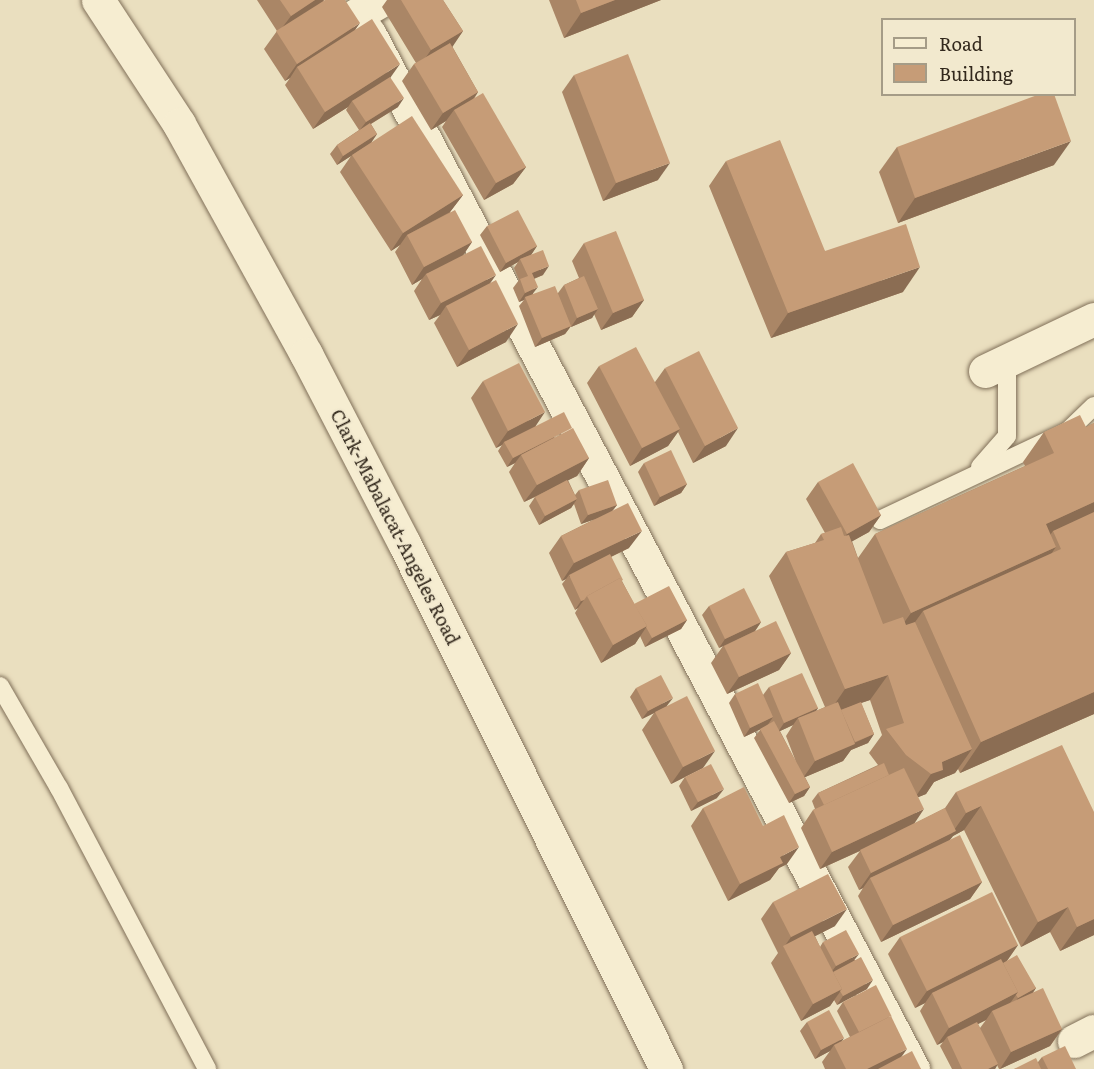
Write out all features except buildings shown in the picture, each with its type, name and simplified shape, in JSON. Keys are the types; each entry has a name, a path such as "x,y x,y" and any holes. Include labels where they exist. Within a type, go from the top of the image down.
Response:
{"street":[{"name":"Clark-Mabalacat-Angeles Road","path":"98,0 179,124 306,354 404,543 666,1069"},
{"path":"357,5 913,1069"},
{"path":"996,365 1094,319"}],"lane":[{"path":"974,473 1007,436 996,365"},
{"path":"880,520 974,473 1068,431 1094,406"},
{"path":"0,686 59,788 207,1069"}]}
